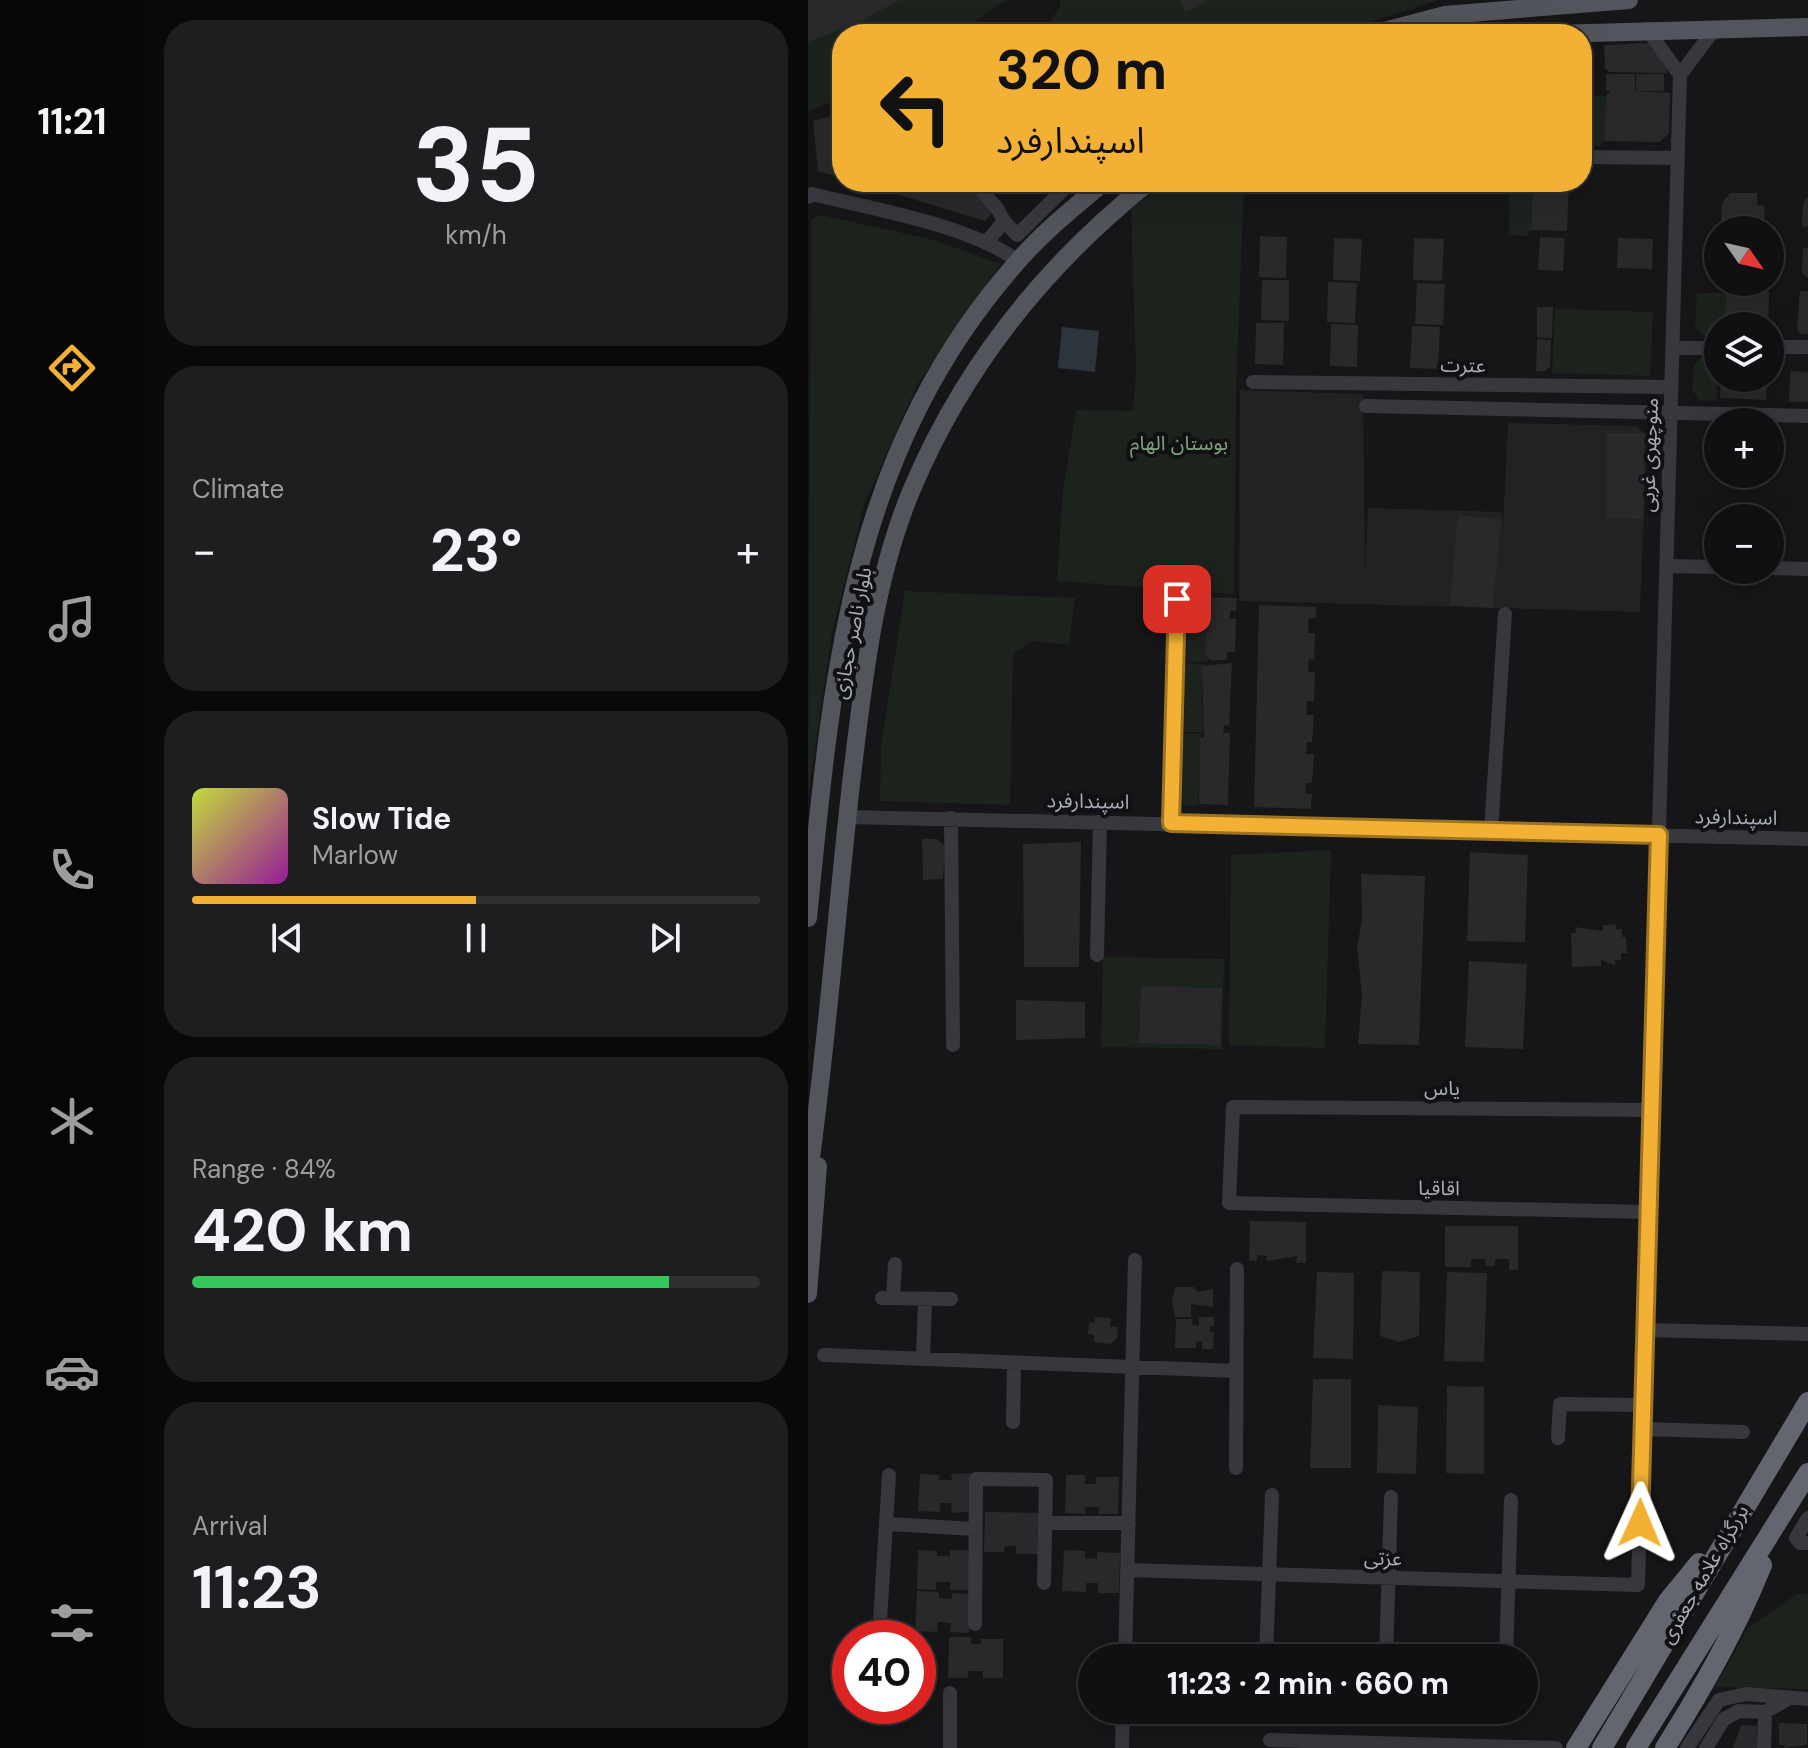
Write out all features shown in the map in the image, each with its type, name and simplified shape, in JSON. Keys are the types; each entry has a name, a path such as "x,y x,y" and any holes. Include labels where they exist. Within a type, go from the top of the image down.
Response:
{"highway":[{"name":"بزرگراه علامه جعفری","path":"1602,1748 1743,1506 1808,1402"},
{"name":"بزرگراه علامه جعفری","path":"1636,1748 1808,1473"},
{"path":"1576,1748 1668,1601 1743,1506"},
{"path":"1665,1748 1746,1605 1782,1517"}],"main road":[{"path":"1411,24 1445,15 1629,0"},
{"path":"1592,32 1808,27"},
{"name":"بلوار ناصر حجازی","path":"808,918 813,814 844,628 875,506 898,448 928,387 1011,256 1091,192"},
{"name":"بلوار ناصر حجازی","path":"808,1179 823,1075 848,817 874,617 911,491 941,427 972,374 1025,300 1069,252 1138,192"},
{"path":"808,1294 823,1075"}],"street":[{"path":"1647,29 1680,75 1713,31"},
{"name":"منوچهری غربی","path":"1638,1585 1680,75"},
{"path":"1592,157 1678,158"},
{"path":"985,192 1017,235"},
{"path":"808,197 812,194 986,243 1011,256 1017,235 1061,192"},
{"path":"986,243 1004,221"},
{"path":"1784,347 1808,347"},
{"path":"1672,348 1704,348"},
{"name":"عترت","path":"1253,382 1671,387"},
{"path":"1366,406 1808,416"},
{"path":"1666,566 1704,567"},
{"path":"1784,568 1808,569"},
{"path":"1171,823 1177,599"},
{"path":"1491,831 1505,614"},
{"name":"اسپندارفرد","path":"848,817 1808,839"},
{"path":"951,818 953,1045"},
{"path":"1097,955 1100,822"},
{"name":"یاس","path":"1229,1203 1233,1107 1651,1110"},
{"name":"اقاقیا","path":"1229,1203 1648,1212"},
{"path":"1125,1644 1135,1260"},
{"path":"895,1264 888,1298 951,1299"},
{"path":"1236,1468 1237,1269"},
{"path":"923,1359 925,1299"},
{"path":"1645,1330 1808,1334"},
{"path":"824,1355 1237,1371"},
{"path":"1013,1422 1014,1363"},
{"path":"1558,1438 1560,1404 1643,1405"},
{"path":"1642,1429 1743,1432"},
{"path":"880,1620 889,1475"},
{"path":"975,1624 976,1479 1046,1480 1044,1583"},
{"path":"1267,1644 1272,1495"},
{"path":"1386,1644 1391,1497"},
{"path":"1507,1644 1511,1500"},
{"path":"1802,1542 1808,1518"},
{"path":"1045,1523 1129,1523"},
{"path":"888,1524 975,1529"},
{"name":"عزتی","path":"1127,1570 1638,1585"},
{"path":"950,1693 950,1748"},
{"path":"1687,1748 1719,1700 1746,1694 1808,1699"},
{"path":"1706,1748 1724,1719 1739,1711 1765,1712 1790,1698"},
{"path":"1764,1748 1765,1712"},
{"path":"1122,1748 1123,1724"},
{"path":"1270,1740 1556,1748"}],"shaded area":[{"path":"1062,327 1099,331 1095,372 1058,368"},
{"path":"1240,390 1363,394 1365,576 1368,508 1502,512 1503,524 1508,423 1637,426 1647,435 1640,612 1239,601"}],"green space":[{"path":"808,0 1006,0 971,24 832,24 832,101 808,112"},
{"path":"1059,0 1438,0 1364,24 1049,24 1061,5"},
{"path":"1592,95 1606,96 1604,141 1601,146 1592,146"},
{"name":"بوستان الهام","path":"1154,192 1244,192 1236,392 1234,594 1057,581 1063,492 1076,410 1133,411 1136,370 1131,209"},
{"path":"1510,192 1533,192 1531,230 1526,236 1509,235"},
{"path":"821,215 934,240 1001,264 917,385 864,505 832,633 808,797 811,220"},
{"path":"1697,293 1726,296 1725,312 1704,312 1704,335 1695,328"},
{"path":"1555,309 1653,312 1650,376 1552,373"},
{"path":"1704,357 1704,392 1717,392 1717,401 1700,400 1692,390 1694,365"},
{"path":"905,591 1075,598 1069,645 1032,641 1013,654 1010,805 880,801 881,746"},
{"path":"1188,601 1206,601 1205,654 1209,658 1206,662 1187,662"},
{"path":"1185,663 1205,664 1202,667 1203,732 1184,732"},
{"path":"1183,734 1203,734 1200,738 1198,806 1186,806 1182,800"},
{"path":"1331,850 1325,1048 1229,1045 1231,855"},
{"path":"1103,957 1224,959 1222,1049 1101,1047"},
{"path":"1797,1594 1808,1594 1808,1689 1715,1687 1748,1628"}],"building":[{"path":"808,0 899,0 855,24 832,24 832,33 808,42"},
{"path":"1180,0 1205,0 1206,3 1185,12"},
{"path":"1649,43 1668,66 1667,73 1609,72 1605,68 1604,45"},
{"path":"1606,74 1635,74 1635,91 1670,93 1669,134 1659,142 1604,141 1606,96 1610,91 1606,91"},
{"path":"1636,74 1664,74 1664,91 1636,91"},
{"path":"832,116 832,175 818,171 813,121"},
{"path":"890,192 980,192 997,208 985,221"},
{"path":"1533,192 1569,192 1567,231 1531,230"},
{"path":"1730,193 1757,193 1757,205 1765,206 1764,216 1721,216 1722,203"},
{"path":"1808,196 1808,227 1802,226 1803,203"},
{"path":"1260,236 1287,237 1286,278 1259,277"},
{"path":"1540,237 1565,238 1563,271 1538,270"},
{"path":"1334,238 1362,239 1360,281 1333,280"},
{"path":"1414,238 1444,239 1442,281 1413,280"},
{"path":"1618,238 1653,239 1652,269 1617,268"},
{"path":"1803,248 1808,248 1808,278 1802,273"},
{"path":"1262,280 1289,280 1289,321 1261,320"},
{"path":"1328,282 1357,283 1355,323 1327,322"},
{"path":"1417,283 1445,284 1443,325 1415,324"},
{"path":"1800,291 1808,291 1808,334 1800,334 1797,329"},
{"path":"1726,296 1769,296 1768,312 1725,312"},
{"path":"1537,307 1553,307 1552,338 1537,337"},
{"path":"1256,323 1284,323 1283,365 1255,364"},
{"path":"1331,324 1358,325 1357,367 1330,366"},
{"path":"1412,326 1440,327 1438,369 1410,368"},
{"path":"1537,339 1551,340 1550,367 1543,372 1536,371"},
{"path":"1790,371 1808,372 1808,402 1789,402"},
{"path":"1720,392 1766,392 1766,400 1720,398"},
{"path":"1607,433 1645,433 1643,519 1606,518"},
{"path":"1458,515 1501,519 1493,608 1450,605"},
{"path":"1207,597 1237,598 1236,611 1230,611 1230,619 1236,619 1235,652 1227,652 1227,660 1210,660 1205,654"},
{"path":"1259,605 1316,607 1316,618 1309,618 1308,633 1315,633 1314,660 1309,659 1308,672 1315,672 1314,701 1307,701 1306,715 1314,715 1312,742 1307,742 1306,754 1314,754 1312,783 1306,783 1305,793 1312,794 1311,809 1254,807"},
{"path":"1232,663 1229,726 1224,725 1223,733 1230,733 1228,805 1199,804 1200,737 1204,738 1202,666"},
{"path":"922,839 937,839 945,846 943,879 923,880"},
{"path":"1081,842 1079,967 1024,967 1023,844"},
{"path":"1470,852 1528,855 1525,942 1467,941"},
{"path":"1361,874 1425,876 1419,1045 1358,1044 1362,995 1357,947 1362,920"},
{"path":"1616,924 1616,929 1622,929 1622,937 1626,937 1627,953 1621,953 1621,960 1615,960 1615,965 1601,960 1601,966 1572,967 1571,933 1576,933 1575,927 1603,931 1603,925"},
{"path":"1469,961 1527,964 1523,1049 1465,1047"},
{"path":"1141,986 1222,988 1220,1045 1139,1043"},
{"path":"1016,1000 1085,1002 1085,1038 1016,1040"},
{"path":"1250,1221 1306,1222 1306,1263 1296,1263 1297,1256 1267,1261 1267,1256 1257,1255 1257,1261 1249,1261"},
{"path":"1445,1226 1518,1226 1518,1270 1509,1270 1509,1259 1495,1259 1495,1266 1486,1266 1485,1259 1471,1259 1471,1267 1445,1267"},
{"path":"1382,1271 1420,1272 1419,1336 1399,1342 1380,1336"},
{"path":"1317,1272 1354,1273 1353,1359 1313,1358"},
{"path":"1447,1272 1487,1273 1484,1362 1444,1361"},
{"path":"1175,1287 1194,1287 1197,1292 1213,1289 1213,1307 1191,1304 1191,1317 1175,1317 1172,1302"},
{"path":"1095,1317 1111,1318 1110,1327 1118,1327 1117,1338 1111,1344 1094,1342 1094,1335 1088,1334 1089,1322 1095,1323"},
{"path":"1199,1317 1214,1317 1214,1326 1210,1326 1210,1332 1214,1333 1213,1349 1202,1349 1202,1341 1196,1342 1196,1348 1175,1348 1176,1319 1192,1319 1192,1325 1199,1326"},
{"path":"1313,1379 1351,1379 1351,1468 1310,1468"},
{"path":"1447,1386 1484,1387 1484,1474 1446,1473"},
{"path":"1378,1405 1418,1407 1416,1474 1377,1473"},
{"path":"973,1473 973,1511 952,1513 951,1503 940,1503 940,1512 918,1511 920,1474 939,1475 939,1480 952,1480 951,1474"},
{"path":"1066,1475 1085,1475 1085,1484 1096,1484 1096,1477 1119,1477 1118,1514 1099,1514 1099,1507 1085,1507 1085,1514 1065,1513"},
{"path":"985,1512 1039,1513 1038,1554 1016,1554 1016,1546 1005,1546 1004,1552 984,1552"},
{"path":"918,1550 937,1551 937,1556 950,1556 950,1550 971,1550 970,1590 950,1590 950,1582 936,1582 936,1590 917,1589"},
{"path":"1064,1550 1085,1551 1085,1558 1097,1559 1097,1552 1120,1553 1119,1593 1098,1593 1098,1583 1086,1583 1086,1592 1062,1591"},
{"path":"917,1591 939,1592 939,1598 952,1599 952,1593 969,1594 969,1633 950,1632 951,1623 938,1622 936,1632 936,1620 916,1620"},
{"path":"949,1637 971,1637 971,1644 981,1644 981,1639 1003,1639 1003,1678 983,1678 983,1671 967,1671 969,1678 948,1678"},
{"path":"1779,1723 1807,1724 1807,1745 1784,1748 1785,1745 1779,1745"},
{"path":"1741,1725 1757,1726 1757,1748 1733,1748"}],"route":[{"path":"1177,599 1171,823 1659,835 1640,1523"}]}
